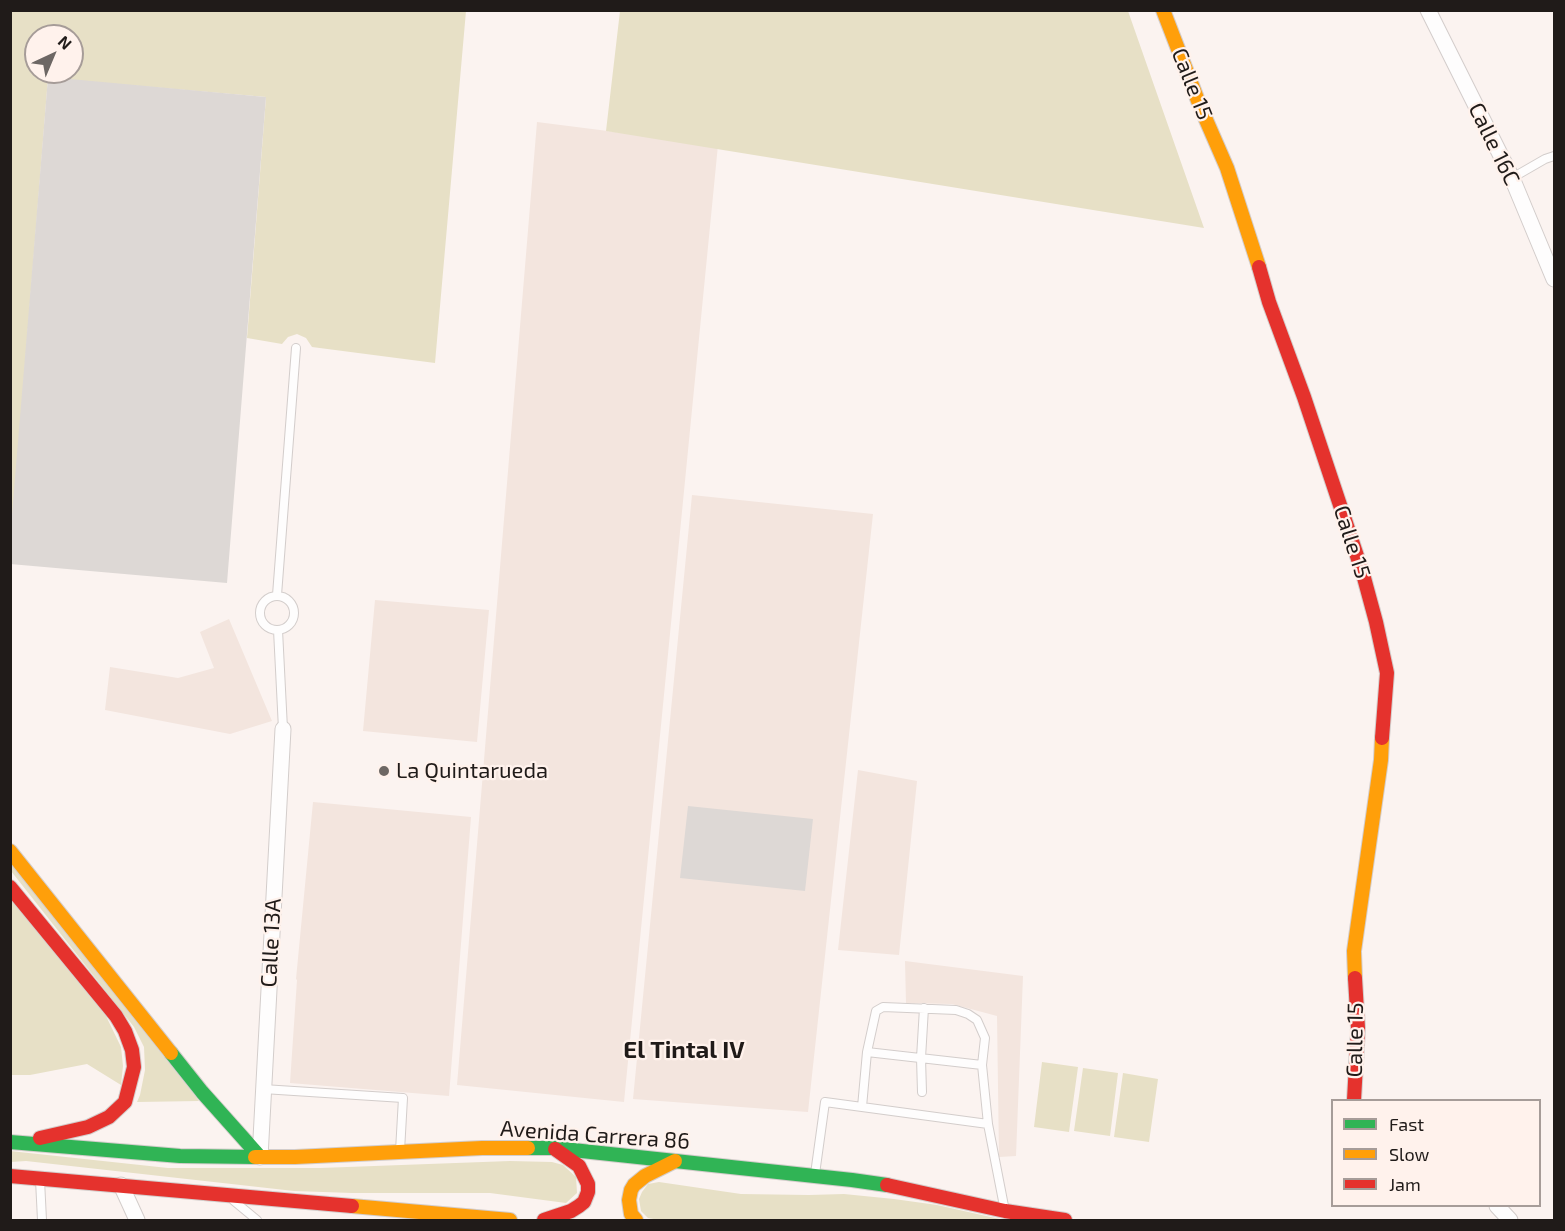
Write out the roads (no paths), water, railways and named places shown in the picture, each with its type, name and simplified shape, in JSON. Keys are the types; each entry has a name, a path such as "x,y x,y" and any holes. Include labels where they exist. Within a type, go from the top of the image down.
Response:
{"main road":[{"name":"Calle 15","path":"1163,10 1227,168 1247,227 1269,302 1304,397 1363,574 1387,673 1381,760 1354,951 1358,1028 1354,1099"},
{"path":"10,851 195,1083 260,1157"},
{"path":"10,886 116,1016 132,1050 134,1066 124,1102 109,1117 53,1136 13,1142"},
{"name":"Avenida Carrera 86","path":"13,1142 180,1156 260,1157 554,1148 891,1186 1005,1211 1065,1221"},
{"path":"544,1221 579,1206 584,1202 588,1192 588,1184 579,1166 554,1148"},
{"path":"636,1221 631,1214 629,1200 634,1185 645,1176 675,1161"},
{"path":"10,1176 510,1221"}],"street":[{"name":"Calle 16C","path":"1428,10 1512,178 1554,279"},
{"name":"Calle 13A","path":"260,1157 283,729"},
{"path":"121,1185 137,1221"},
{"path":"1498,1207 1510,1221"}],"lane":[{"path":"1512,178 1554,156"},
{"path":"276,595 296,348"},
{"path":"276,595 283,596 289,601 294,615 291,622 278,630 264,625 259,610 262,603 276,595"},
{"path":"278,630 283,729"},
{"path":"862,1107 867,1052 876,1011 883,1006 956,1010 969,1014 977,1020 985,1038 982,1065 988,1124 1005,1211"},
{"path":"922,1092 921,1058 924,1008"},
{"path":"867,1052 982,1065"},
{"path":"263,1089 403,1098 400,1152"},
{"path":"815,1176 825,1102 988,1124"},
{"path":"40,1178 42,1221"},
{"path":"226,1194 256,1221"},
{"path":"400,1221 412,1212"}],"place":[{"name":"La Quintarueda","path":"384,771"}],"district":[{"name":"El Tintal IV","path":"684,1050"}]}
